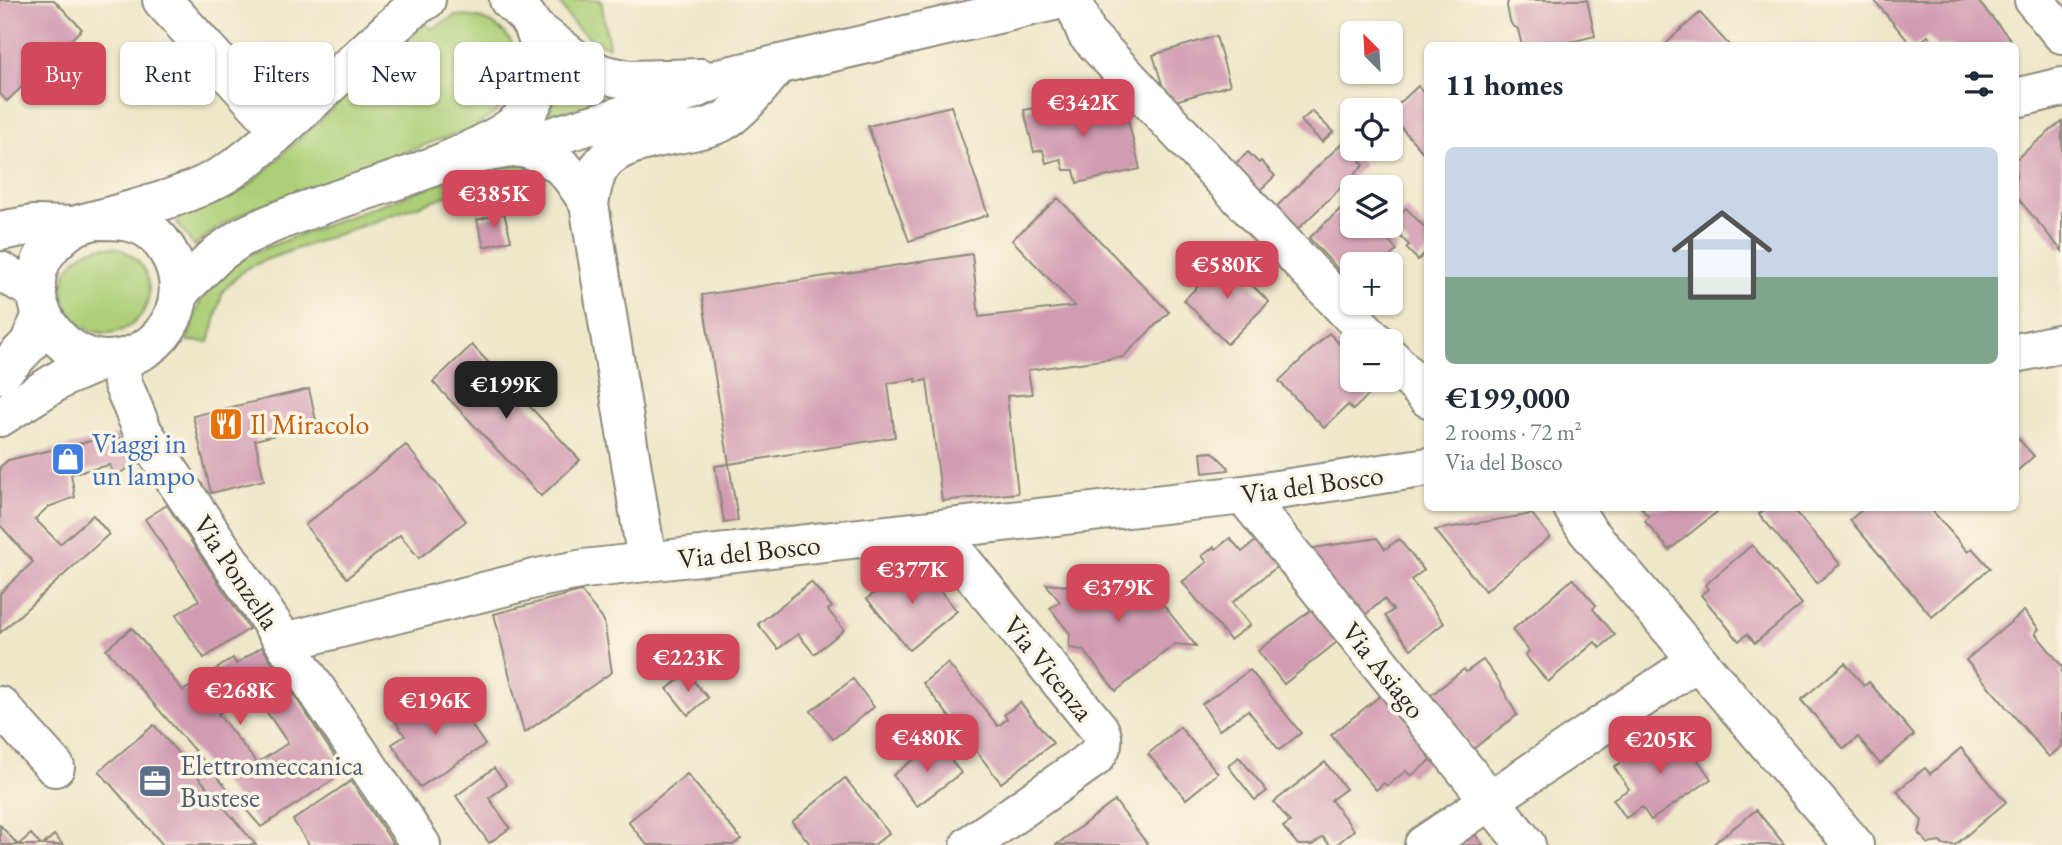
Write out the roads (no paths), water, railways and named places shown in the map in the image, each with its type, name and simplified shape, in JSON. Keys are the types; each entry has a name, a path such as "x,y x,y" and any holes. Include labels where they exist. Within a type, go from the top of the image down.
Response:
{"street":[{"path":"162,0 280,130"},
{"path":"454,159 517,147 651,107 724,77 1058,0"},
{"path":"1073,0 1087,34 1364,329"},
{"path":"2034,0 2062,34"},
{"path":"111,360 86,357 64,345 56,337 40,304 37,272 46,253 87,223 178,196 233,169 280,130 420,2"},
{"path":"524,11 586,66 610,77 629,80 724,77"},
{"path":"180,291 219,253 249,233 454,159 509,129 530,107 539,87 544,65 540,42 524,11"},
{"path":"589,204 598,170 617,151 720,123 740,107 778,65"},
{"path":"2019,97 2062,87"},
{"path":"517,147 540,152 559,164 574,179 589,204 646,562"},
{"path":"0,231 33,225 130,222 140,225 156,236 174,263 180,291 173,317 156,342 132,356 111,360 65,377 0,417"},
{"path":"0,271 40,304"},
{"path":"0,374 29,344 40,304"},
{"path":"2019,352 2062,344"},
{"name":"Via Ponzella","path":"111,360 143,432 421,845"},
{"path":"1403,371 1424,393"},
{"name":"Via del Bosco","path":"285,642 549,575 1244,495 1424,468"},
{"name":"Via Asiago","path":"1244,495 1526,845"},
{"path":"1575,511 1587,530 1854,845"},
{"name":"Via Vicenza","path":"937,530 1099,729 1103,740 1094,758 970,845"},
{"path":"1424,845 1697,661"},
{"path":"0,706 55,767"}],"place":[{"name":"Il Miracolo","path":"226,424"},
{"name":"Viaggi in un lampo","path":"68,459"},
{"name":"Elettromeccanica Bustese","path":"155,781"}]}
